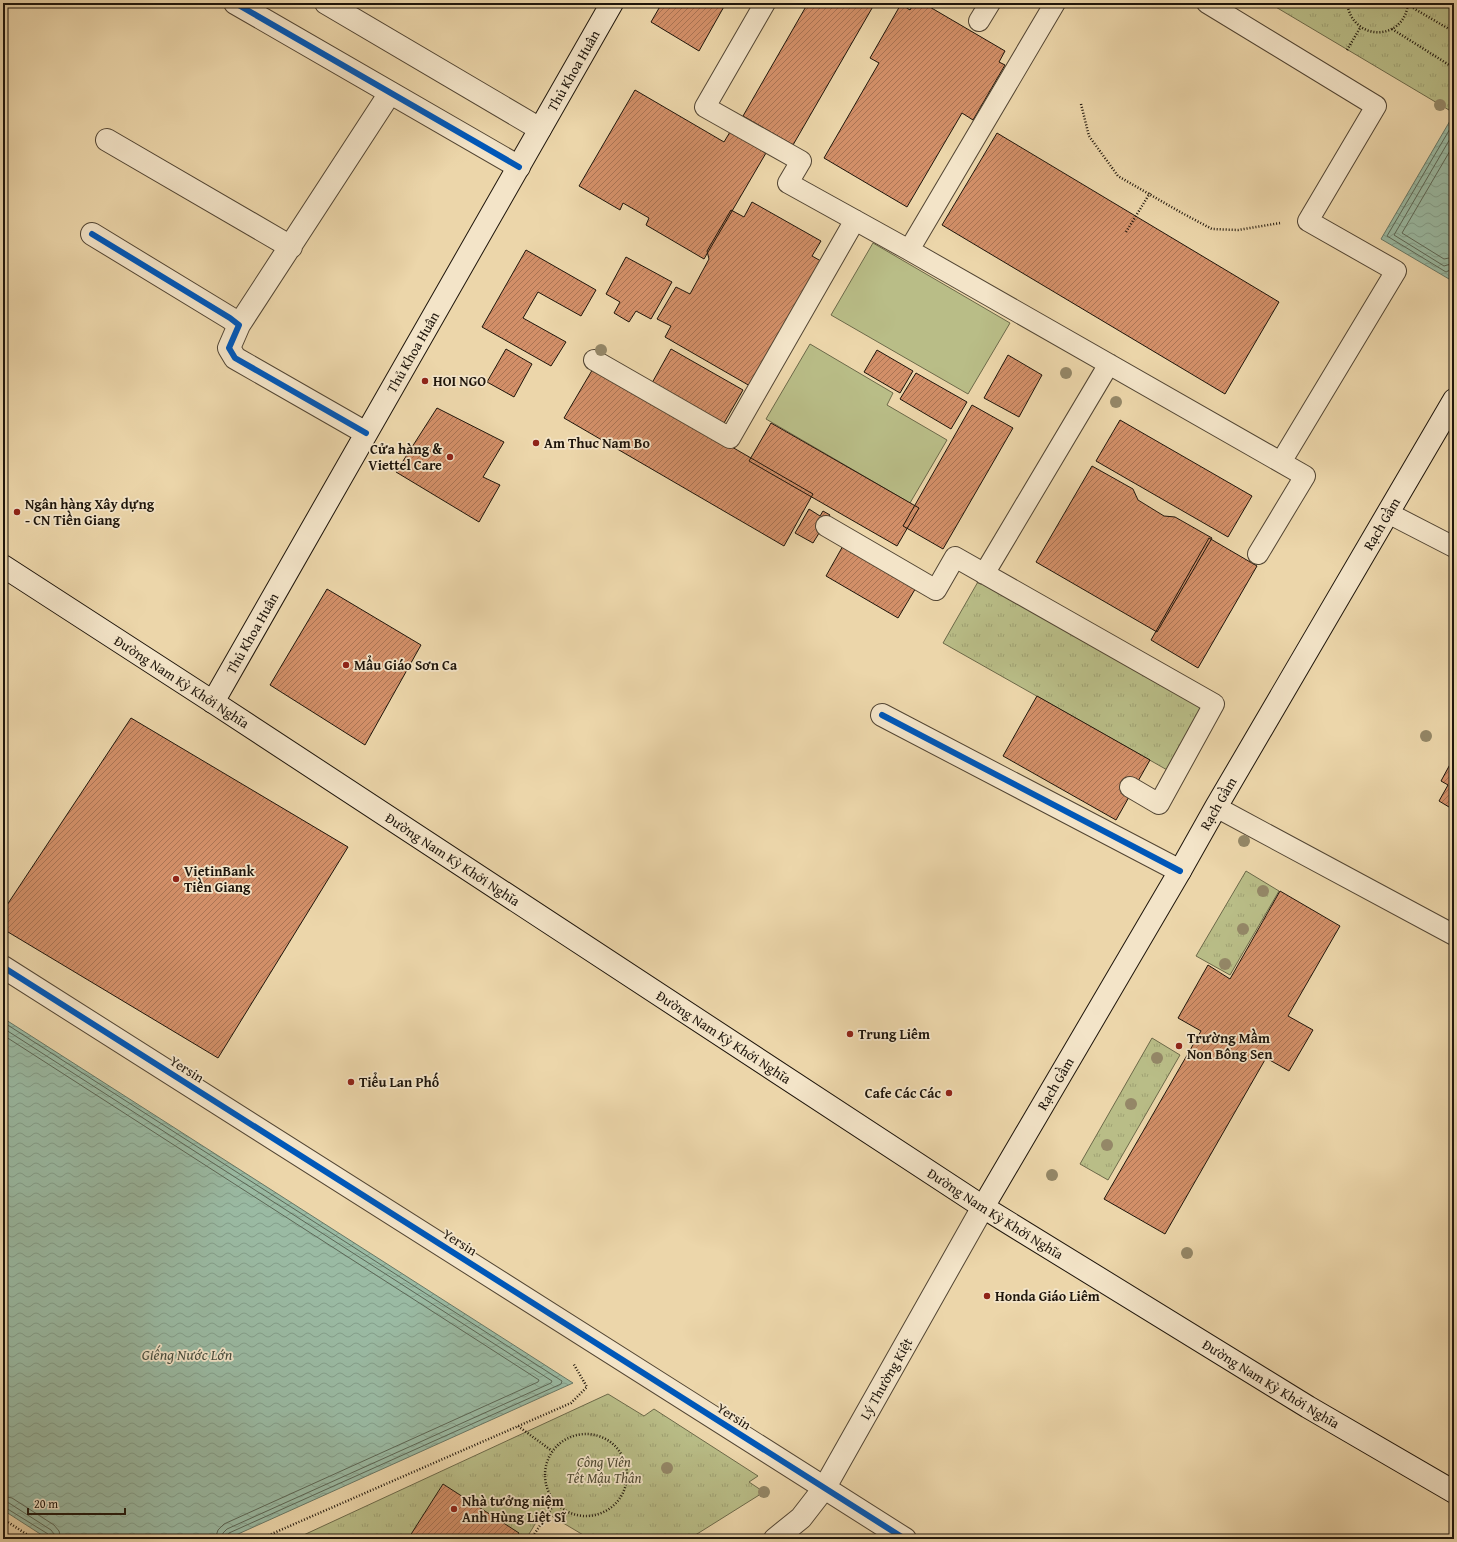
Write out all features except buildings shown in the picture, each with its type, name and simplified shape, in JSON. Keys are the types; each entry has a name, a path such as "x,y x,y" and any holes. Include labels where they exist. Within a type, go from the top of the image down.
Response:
{"main road":[{"path":"236,3 519,167"},
{"path":"326,3 540,129"},
{"name":"Thủ Khoa Huân","path":"213,702 612,3"},
{"path":"366,433 236,358 229,348 239,325 390,93"},
{"path":"108,140 291,247"},
{"path":"92,234 230,318 239,325"},
{"name":"Rạch Gầm","path":"983,1207 1180,872 1216,807 1454,400"},
{"name":"Đường Nam Kỳ Khởi Nghĩa","path":"3,566 983,1207 1302,1403 1454,1492"},
{"path":"882,715 1180,872"},
{"name":"Yersin","path":"3,967 905,1539"},
{"name":"Lý Thường Kiệt","path":"775,1539 801,1518 825,1488 983,1207"}],"lane":[{"path":"765,3 705,107 800,161 788,183 909,250 1305,476 1258,554"},
{"path":"979,21 990,3"},
{"path":"909,250 1055,3"},
{"path":"1207,3 1376,106 1308,221 1396,272 1281,462"},
{"path":"594,360 730,438 855,220"},
{"path":"984,574 1109,364"},
{"path":"1388,513 1454,547"},
{"path":"826,526 936,590 955,557 1214,704 1159,804 1130,787"},
{"path":"1216,807 1454,935"}],"path":[{"path":"1347,3 1350,14 1360,28 1372,32 1382,32 1392,29 1400,23 1406,15 1408,4 1454,32"},
{"path":"1348,50 1360,28"},
{"path":"1392,29 1454,68"},
{"path":"1081,104 1089,136 1118,176 1212,229 1238,230 1280,223"},
{"path":"1126,232 1150,193"},
{"path":"260,1539 571,1402 587,1386 573,1362"},
{"path":"518,1426 552,1451"},
{"path":"587,1434 600,1436 612,1443 620,1453 626,1465 627,1478 624,1491 616,1502 606,1511 593,1516 579,1516 566,1511 555,1503 547,1491 544,1478 546,1464 552,1451 562,1442 574,1436 587,1434"},
{"path":"531,1539 555,1503"},
{"path":"3,1519 34,1539"}],"green space":[{"path":"1269,3 1454,3 1454,113"},
{"path":"873,243 1010,323 968,394 831,315"},
{"path":"810,344 893,393 887,405 947,440 910,503 766,419"},
{"path":"983,573 1208,701 1169,771 943,643"},
{"path":"1246,871 1279,891 1230,975 1196,956"},
{"path":"1152,1038 1180,1055 1108,1180 1080,1164"},
{"name":"Công Viên Tết Mậu Thân","path":"608,1394 644,1416 654,1409 758,1476 749,1482 764,1492 689,1539 590,1539 543,1511 526,1539 295,1539"}],"water":[{"path":"1454,114 1454,269 1449,279 1381,239"},
{"name":"Giếng Nước Lớn","path":"3,1018 573,1383 227,1539 48,1539 3,1510"}],"cycle path":[{"path":"235,3 519,167"},
{"path":"92,234 230,318 239,325 229,348 235,358 366,433"},
{"path":"882,715 1180,871"},
{"path":"3,967 905,1539"}],"place":[{"name":"HOI NGO","path":"425,381"},
{"name":"Am Thuc Nam Bo","path":"536,443"},
{"name":"Cửa hàng & Viettel Care","path":"450,457"},
{"name":"Ngân hàng Xây dựng - CN Tiền Giang","path":"17,512"},
{"name":"Mẩu Giáo Sơn Ca","path":"346,665"},
{"name":"VietinBank Tiền Giang","path":"176,879"},
{"name":"Trung Liêm","path":"850,1034"},
{"name":"Trường Mầm Non Bông Sen","path":"1179,1046"},
{"name":"Tiểu Lan Phố","path":"351,1082"},
{"name":"Cafe Các Các","path":"949,1093"},
{"name":"Honda Giáo Liêm","path":"987,1296"},
{"name":"Nhà tưởng niệm Anh Hùng Liệt Sĩ","path":"454,1509"}]}
